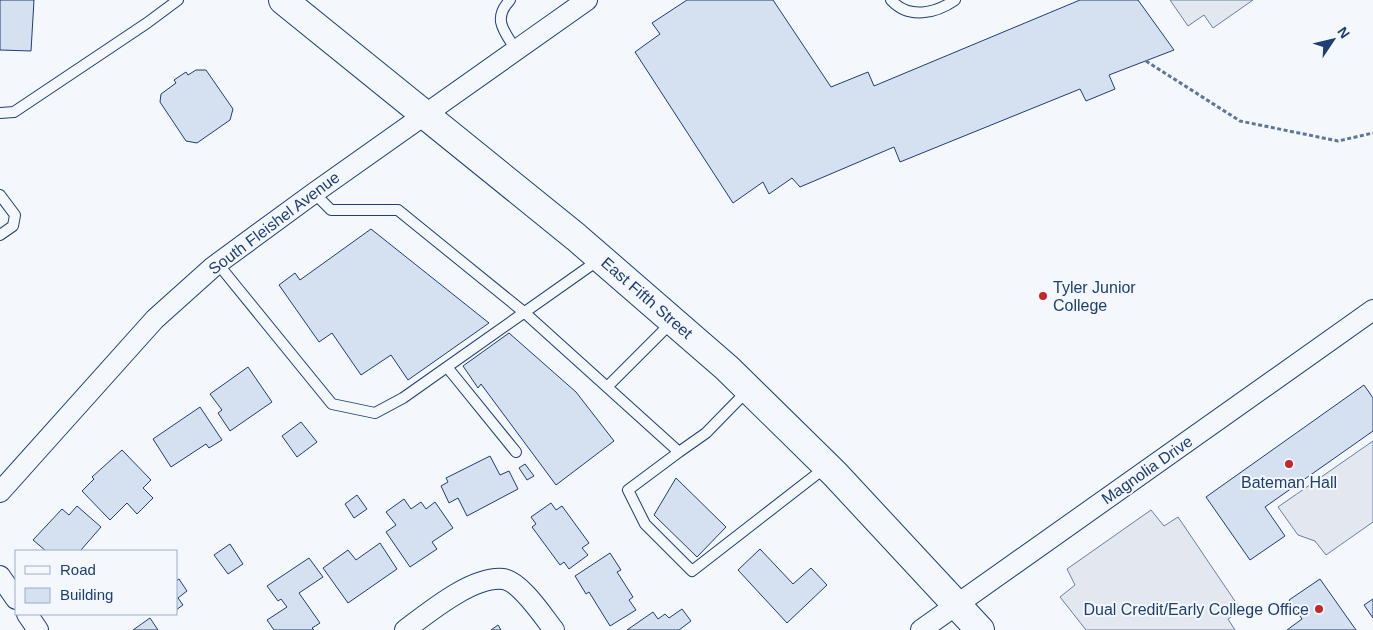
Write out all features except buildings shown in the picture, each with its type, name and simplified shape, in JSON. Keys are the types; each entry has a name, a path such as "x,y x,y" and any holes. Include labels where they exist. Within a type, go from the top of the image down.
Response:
{"main road":[{"name":"East Fifth Street","path":"283,0 426,113 673,321 749,390 826,466 980,630"}],"street":[{"name":"South Fleishel Avenue","path":"0,492 155,320 218,264 314,193 587,0"},
{"name":"Magnolia Drive","path":"921,630 1373,310"},
{"path":"0,576 15,598"},
{"path":"404,630 452,596 482,582 504,579 520,588 554,630"},
{"path":"28,615 38,630"}],"lane":[{"path":"0,113 14,112 147,23 178,0"},
{"path":"510,0 502,10 500,22 516,50"},
{"path":"891,0 907,11 918,13 932,12 955,0"},
{"path":"314,193 331,210 398,210 526,313 679,452"},
{"path":"0,195 15,215 13,226 0,235"},
{"path":"218,264 332,404 375,413 403,398 600,259"},
{"path":"606,386 673,321"},
{"path":"448,367 516,452"},
{"path":"749,390 706,434 628,490 645,524 692,571 826,466"}],"path":[{"path":"1146,61 1240,121 1338,141 1373,132"}],"shaded area":[{"path":"1170,0 1253,0 1213,28 1204,15 1188,26"},
{"path":"1373,441 1373,522 1326,555 1315,541 1298,535 1278,507"},
{"path":"1151,510 1164,526 1178,517 1241,610 1228,619 1235,630 1086,630 1060,597 1075,585 1067,569"}],"place":[{"name":"Tyler Junior College","path":"1043,296"},
{"name":"Bateman Hall","path":"1289,464"},
{"name":"Dual Credit/Early College Office","path":"1319,609"}]}
